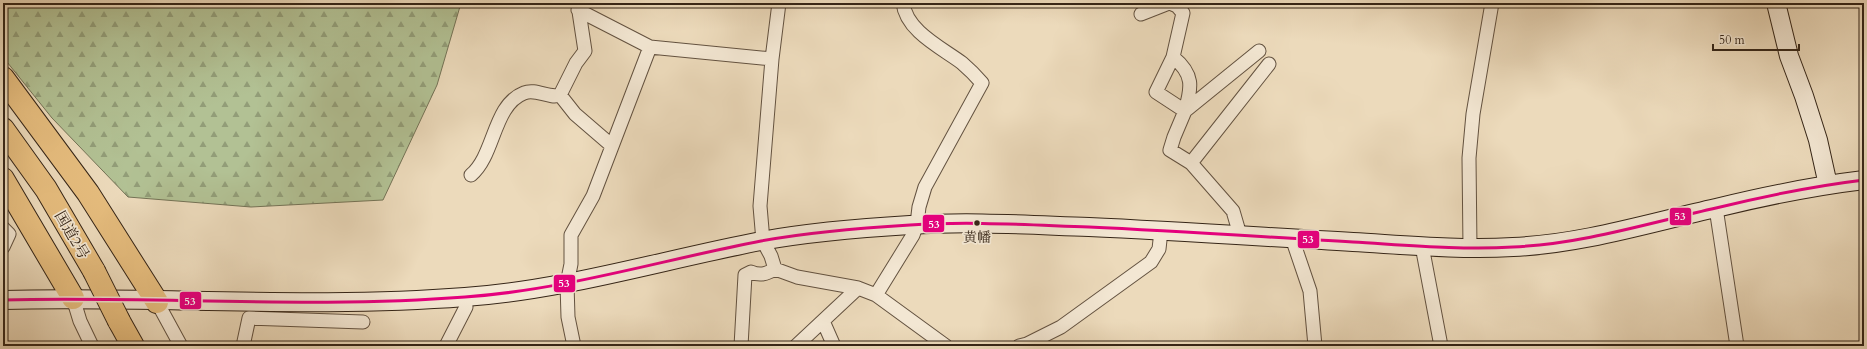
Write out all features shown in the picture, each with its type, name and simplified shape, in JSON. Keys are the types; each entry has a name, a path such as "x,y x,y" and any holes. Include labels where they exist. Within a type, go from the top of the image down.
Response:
{"highway":[{"path":"3,78 88,193 157,302"},
{"name":"国道2号","path":"3,129 46,189 94,271 133,346"},
{"path":"3,179 73,298"}],"main road":[{"path":"1776,3 1789,56 1818,140 1828,185"},
{"path":"3,300 73,298 157,302 291,312 465,298 567,284 763,241 849,230 917,224 1004,224 1161,230 1422,246 1512,248 1554,244 1651,224 1716,208 1828,185 1864,180"}],"street":[{"path":"775,269 771,256 763,241 760,206 772,59 779,3"},
{"path":"876,295 913,235 917,224 919,207 925,187 982,83 964,65 917,30 904,13 903,3"},
{"path":"1141,14 1170,3 1177,6 1182,13 1173,57 1156,92 1185,111"},
{"path":"1470,248 1469,158 1473,114 1492,3"},
{"path":"578,6 650,47 772,59"},
{"path":"560,95 576,63 585,51 578,6"},
{"path":"574,346 568,317 567,284 571,264 571,235 593,196 611,145 650,47"},
{"path":"1185,111 1259,51"},
{"path":"1173,57 1182,64 1190,78 1190,93 1185,111 1170,150 1191,163 1233,211 1240,235"},
{"path":"1191,163 1270,64"},
{"path":"471,175 479,169 485,158 500,120 510,103 525,92 537,91 556,96 560,95"},
{"path":"560,95 575,114 611,145"},
{"path":"1716,208 1737,346"},
{"path":"3,228 9,234 3,247"},
{"path":"1019,346 1027,344 1061,327 1151,262 1159,249 1161,230"},
{"path":"1292,238 1310,291 1315,346"},
{"path":"1422,246 1441,346"},
{"path":"741,346 745,275 751,272 758,275 766,274 775,269 797,277 858,288 876,295 946,346"},
{"path":"796,346 858,288"},
{"path":"73,298 80,321 92,346"},
{"path":"446,346 466,307 465,298"},
{"path":"157,302 181,346"},
{"path":"243,346 250,318 291,312 363,322"},
{"path":"822,322 834,346"}],"green space":[{"path":"3,3 461,3 437,85 383,200 251,207 128,197 52,118 3,57"}],"transit line":[{"name":"53","path":"3,300 61,299 350,302 465,297 540,288 613,274 779,238 854,229 955,223 1089,227 1433,247 1513,247 1564,242 1615,232 1771,195 1864,180"}],"place":[{"name":"黄幡","path":"977,223"}]}
